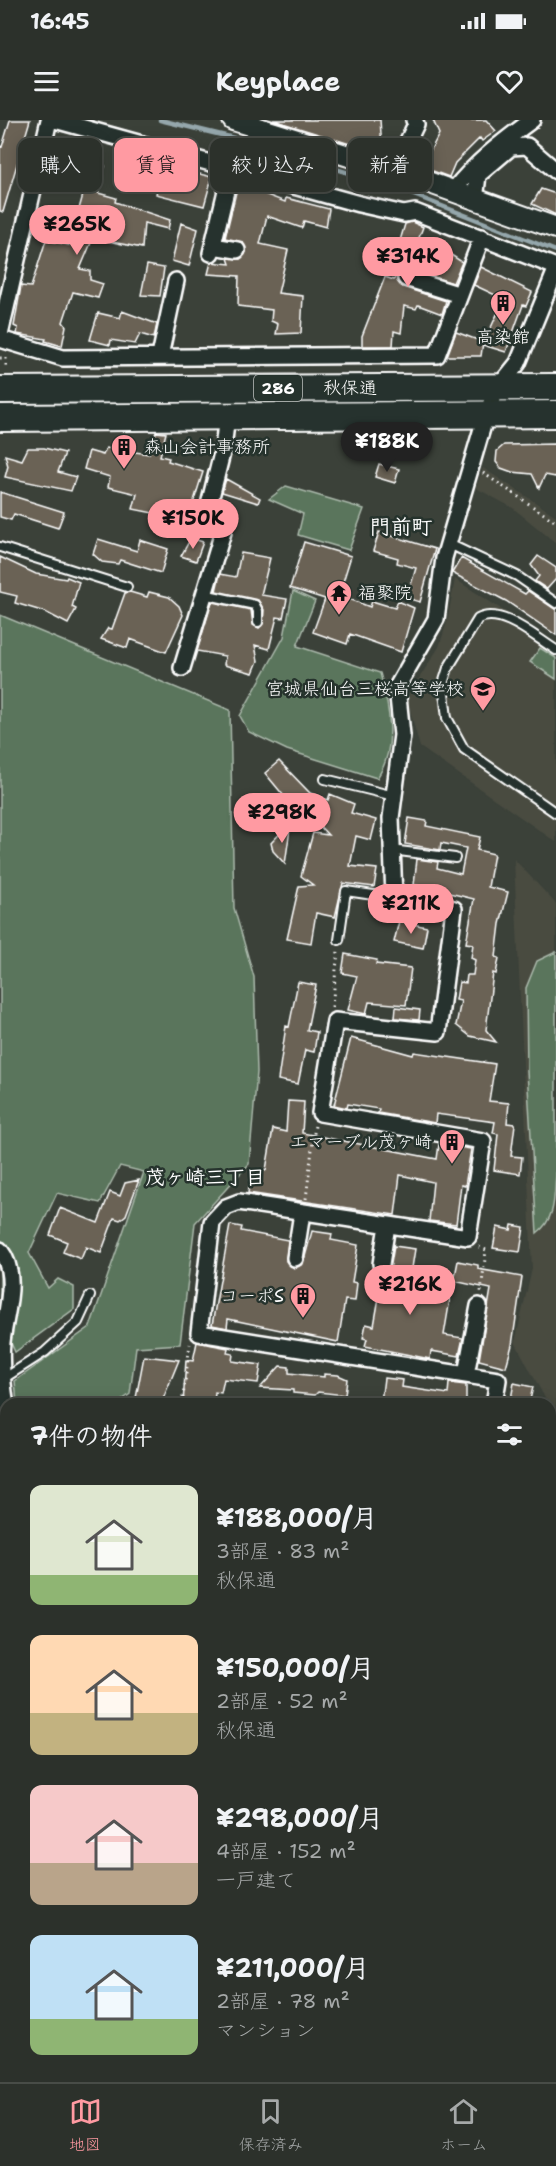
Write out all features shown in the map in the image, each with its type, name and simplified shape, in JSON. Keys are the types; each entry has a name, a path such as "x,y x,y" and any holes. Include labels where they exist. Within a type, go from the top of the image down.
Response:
{"highway":[{"name":"秋保通","path":"0,390 556,387"},
{"name":"秋保通","path":"0,418 556,414"}],"street":[{"path":"0,334 49,120"},
{"path":"55,120 210,164"},
{"path":"233,120 269,126 348,154"},
{"path":"409,138 416,124 414,120"},
{"path":"453,191 490,151 532,120"},
{"path":"475,200 478,175 511,147 527,146 556,171"},
{"path":"432,184 556,228"},
{"path":"226,192 212,249 237,250"},
{"path":"317,192 404,214 415,212 556,268 518,363 498,389 486,415 444,558 436,620 397,687 402,735 394,796 391,850 394,898 454,909 438,1032 335,1021 320,1113 483,1141 468,1237 239,1202 226,1207 212,1222 199,1333 498,1380 495,1398"},
{"path":"0,339 63,358 437,355 482,237"},
{"path":"406,278 460,295"},
{"path":"160,356 176,281"},
{"path":"182,668 223,532 207,509 223,449 227,415"},
{"path":"295,1258 302,1213"},
{"path":"381,1264 387,1225"},
{"path":"0,1250 10,1276 2,1343 5,1398"},
{"path":"465,1374 479,1306"}],"lane":[{"path":"449,544 517,576 556,603"},
{"path":"0,547 128,587"},
{"path":"203,594 255,605 258,611 258,622"},
{"path":"556,650 501,617 484,616 478,619 448,668 443,684 443,700 447,718 464,749 556,813"},
{"path":"325,779 394,796"},
{"path":"391,850 455,858"},
{"path":"339,940 346,891 394,898"},
{"path":"3,1379 45,1352 78,1322 90,1296"}],"path":[{"path":"0,358 6,358 6,366"},
{"path":"480,470 556,522"},
{"path":"335,1021 331,1009 339,940"},
{"path":"302,1213 316,1118 320,1113"},
{"path":"468,1237 472,1245 486,1250 479,1306"},
{"path":"183,1398 191,1336 199,1333"}],"shaded area":[{"path":"483,468 556,516 556,543 513,508 476,488"},
{"name":"宮城県仙台三桜高等学校","path":"455,579 556,645 556,842 420,747 408,703 409,694 439,647 447,622"},
{"path":"514,859 556,904 556,1398 545,1398 515,1342 532,1269"}],"green space":[{"path":"466,399 465,402 9,405 6,402"},
{"path":"286,486 364,509 349,550 298,535 303,514 269,499"},
{"path":"293,591 315,601 297,646 380,673 389,712 390,740 384,766 377,778 287,750 249,732 240,716 284,637"},
{"path":"0,615 230,710 234,908 254,977 257,1072 249,1164 195,1223 180,1344 136,1347 130,1394 125,1398 16,1398 15,1381 90,1327 144,1172 120,1166 100,1203 57,1193 29,1253 48,1288 58,1279 74,1287 74,1309 15,1352 0,1318"},
{"path":"540,648 556,658 556,679 530,662"},
{"path":"556,952 556,1174 551,1214 537,1233 527,1071 526,988 537,961"}],"building":[{"path":"10,120 30,120 25,138 18,138 18,161 3,212 0,211 0,146 2,147"},
{"path":"273,120 380,120 381,138 348,138 348,143"},
{"path":"433,120 486,120 496,131 482,141 480,138 455,163 449,177 432,171 432,148 439,134"},
{"path":"198,174 210,177 204,206 156,194 156,192 198,192"},
{"path":"541,189 556,194 556,215 532,204"},
{"path":"84,192 98,192 116,198 115,202 170,220 168,229 144,223 142,248 93,238 80,269 90,271 90,280 103,284 98,298 73,292 63,322 66,326 62,346 45,341 46,339 17,334 18,328 14,326 21,286 31,287 46,240 69,245"},
{"path":"236,192 259,192 285,202 286,198 329,209 326,227 304,221 302,228 267,216 260,244 288,250 278,293 303,296 301,333 276,334 278,324 271,321 272,310 238,306 239,276 208,274 211,262 230,264 228,258 240,259 246,252 243,242 225,238"},
{"path":"412,222 423,227 417,243 448,253 462,262 453,283 408,269 403,269 397,275 397,281 403,287 446,301 442,314 418,305 416,309 404,306 401,333 394,331 393,346 362,346 362,336 385,277 394,280 406,246 399,244 405,224"},
{"path":"181,223 198,229 189,266 172,261"},
{"path":"147,265 164,268 160,296 141,295"},
{"path":"481,267 532,292 526,306 523,305 506,352 483,345 504,299 474,285"},
{"path":"122,311 157,324 154,338 140,334 135,344 111,340 110,345 90,340 98,313 120,318"},
{"path":"456,332 483,342 481,356 447,356"},
{"path":"156,432 166,433 160,456 169,458 168,461 203,472 188,520 133,509 137,494 108,487 110,477 84,469 89,451 103,455 106,448 149,454"},
{"path":"556,444 556,477 545,475 539,488 532,474 512,472 501,468 496,462 497,451 504,445"},
{"path":"28,448 44,448 65,453 58,472 76,477 71,491 5,477 8,466 5,455 22,460"},
{"path":"379,464 399,469 395,483 375,477"},
{"path":"226,479 260,498 258,503 222,492"},
{"path":"0,492 64,512 58,528 14,514 11,520 0,517"},
{"path":"379,532 435,549 420,602 407,598 416,568 397,563 398,558 373,551"},
{"path":"191,538 203,542 196,561 181,556"},
{"path":"98,539 137,551 140,540 168,549 161,573 120,560 118,564 102,562 93,554"},
{"path":"304,542 351,556 339,595 370,607 372,601 395,608 398,601 414,608 401,652 350,634 347,644 313,632 325,599 290,588"},
{"path":"241,553 270,558 261,595 287,599 283,618 277,617 269,649 255,645 258,661 253,673 224,665 225,656 197,651 212,602 251,610 253,625 259,628 263,624 264,610 258,600 216,591 220,574 236,577"},
{"path":"538,556 556,568 556,579 547,589 535,581 539,576 531,565"},
{"path":"0,557 36,574 66,579 67,577 79,582 72,607 76,609 68,624 45,612 15,603 17,596 0,592"},
{"path":"461,558 525,594 528,591 556,610 556,635 506,601 452,573"},
{"path":"130,592 147,597 149,592 169,597 179,606 183,615 166,652 130,639 127,648 101,639 108,628 112,629 125,593"},
{"path":"279,761 310,793 328,800 330,794 354,804 351,813 376,820 371,840 356,836 350,866 377,869 374,887 343,883 335,917 316,913 311,943 287,939 299,886 313,885 301,876 313,833 328,835 300,805 293,807 265,773"},
{"path":"409,818 427,821 426,826 480,837 477,850 494,854 488,887 508,892 500,924 496,957 499,958 496,974 493,973 486,1030 496,1042 470,1036 456,1025 461,1001 456,1000 459,982 466,983 467,975 473,975 475,960 471,958 473,944 466,943 474,899 441,891 441,889 414,885 417,859 438,862 437,868 461,874 466,848 441,843 440,850 405,844"},
{"path":"291,822 285,864 273,851 271,843"},
{"path":"399,921 427,927 423,948 394,942"},
{"path":"345,954 377,960 376,964 411,968 406,1005 369,1002 366,1014 348,1010 357,976 342,973"},
{"path":"298,982 316,985 307,1030 317,1032 314,1052 305,1050 298,1084 278,1080 286,1026 289,1027"},
{"path":"396,1007 420,1010 419,1020 395,1018"},
{"path":"351,1038 413,1055 414,1052 495,1064 489,1101 509,1103 507,1123 515,1124 511,1156 522,1157 520,1174 494,1170 498,1134 493,1133 495,1122 436,1114 435,1123 378,1113 379,1109 348,1104 347,1108 334,1105"},
{"path":"288,1101 304,1102 302,1133 437,1159 439,1144 471,1149 465,1186 461,1185 456,1224 429,1221 433,1182 400,1175 395,1215 248,1193 251,1174 258,1175 259,1169 266,1170 273,1129 286,1132"},
{"path":"139,1180 126,1215 120,1220 114,1218 101,1253 86,1247 81,1259 63,1252 67,1242 50,1235 60,1208 98,1223 110,1192 120,1196 125,1183"},
{"path":"230,1225 242,1227 241,1231 288,1240 286,1261 294,1268 303,1264 312,1231 332,1234 331,1240 358,1245 352,1282 357,1283 355,1301 345,1300 338,1342 228,1319 227,1328 212,1325"},
{"path":"512,1225 524,1227 520,1252 493,1248 497,1227 511,1230"},
{"path":"394,1246 415,1249 408,1293 450,1299 444,1335 463,1338 459,1356 431,1351 430,1359 365,1346 367,1339 363,1338 366,1324 374,1326 381,1286 387,1287"},
{"path":"458,1261 478,1265 478,1269 522,1277 512,1345 506,1367 479,1360 491,1289 454,1281"},
{"path":"197,1342 228,1348 227,1353 233,1354 232,1361 261,1365 258,1383 224,1379 221,1393 215,1392 214,1398 183,1398 186,1360 193,1361"},
{"path":"144,1356 179,1360 163,1398 136,1398"},
{"path":"280,1366 289,1367 289,1373 324,1377 324,1374 338,1375 347,1379 345,1395 318,1392 315,1395 293,1393 293,1390 260,1388"},
{"path":"384,1378 403,1380 402,1387 448,1394 449,1383 466,1385 466,1398 382,1398"},
{"path":"514,1383 533,1387 530,1398 511,1398"}],"waterway":[{"path":"160,120 242,140 391,186 556,251"}],"place":[{"name":"高染館","path":"503,326"},
{"name":"森山会計事務所","path":"124,470"},
{"name":"福聚院","path":"339,616"},
{"name":"宮城県仙台三桜高等学校","path":"483,712"},
{"name":"エマーブル茂ヶ崎","path":"452,1165"},
{"name":"コーポS","path":"303,1319"}],"district":[{"name":"門前町","path":"401,527"},
{"name":"茂ヶ崎三丁目","path":"205,1177"}]}
